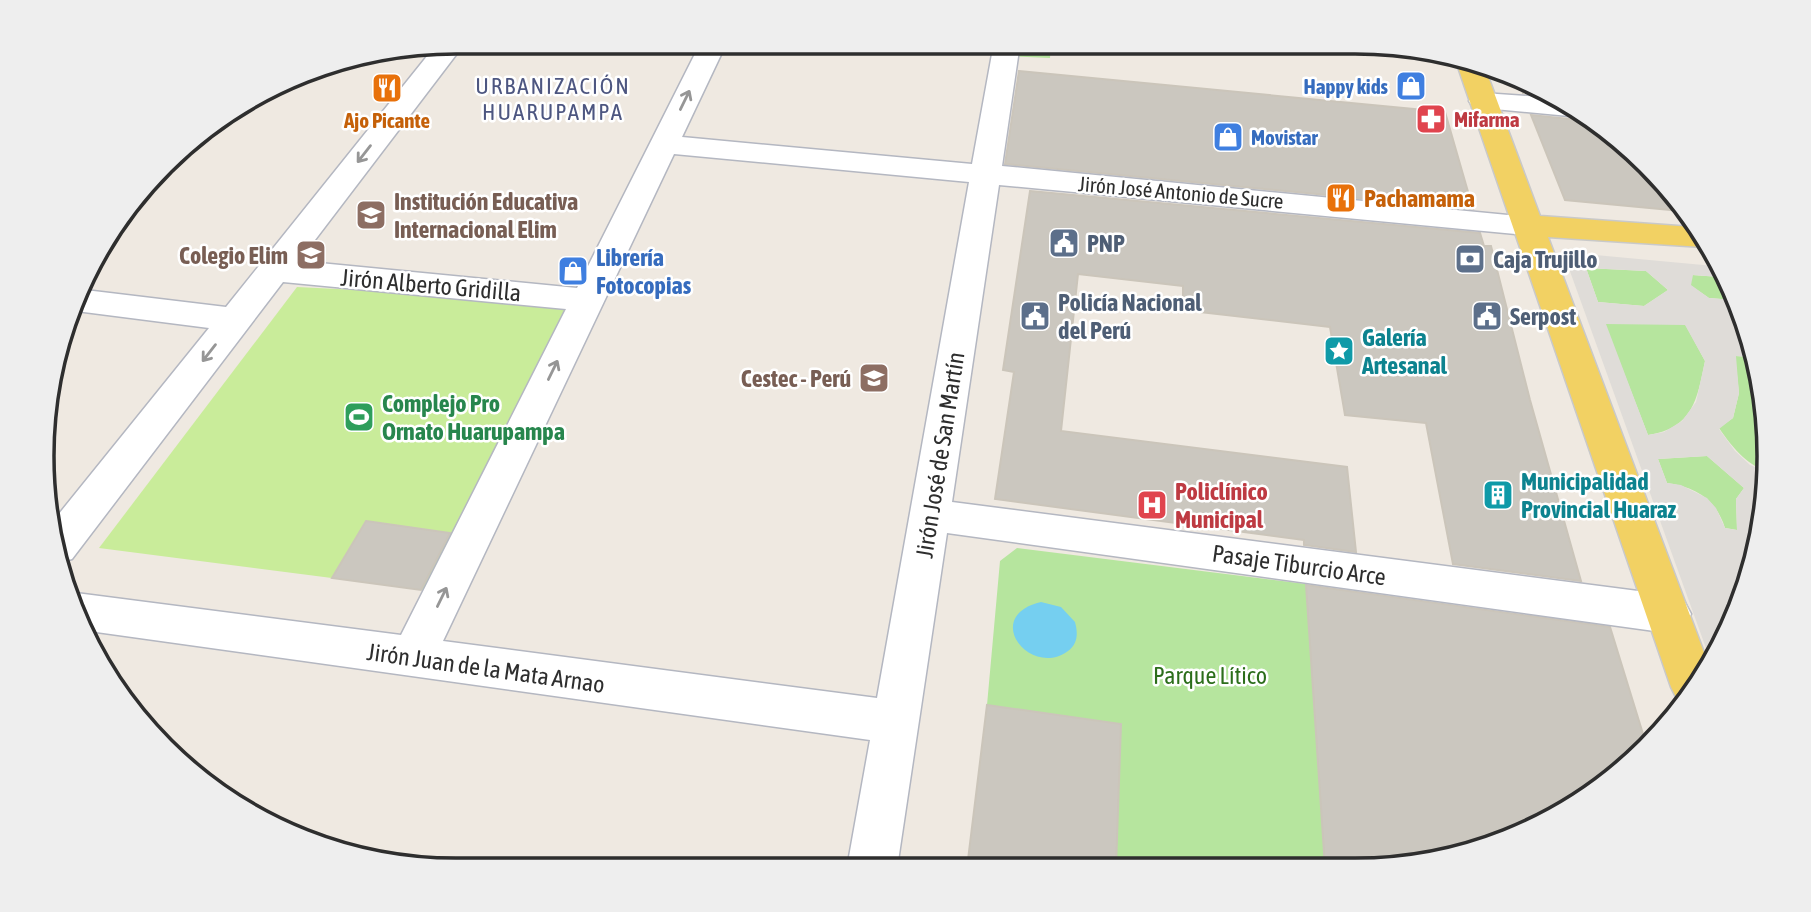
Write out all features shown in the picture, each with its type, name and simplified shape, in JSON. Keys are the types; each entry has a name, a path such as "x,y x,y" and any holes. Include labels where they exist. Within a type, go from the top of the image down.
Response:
{"main road":[{"path":"1473,72 1690,677"},
{"name":"Jirón José Antonio de Sucre","path":"1527,225 1692,238"}],"street":[{"path":"412,658 708,54"},
{"name":"Jirón José de San Martín","path":"874,858 1005,54"},
{"path":"63,539 443,55"},
{"path":"1483,101 1554,107"},
{"name":"Jirón José Antonio de Sucre","path":"664,144 1527,225"},
{"name":"Jirón Alberto Gridilla","path":"274,270 588,300"},
{"path":"85,302 235,320"},
{"name":"Pasaje Tiburcio Arce","path":"930,515 1669,614"},
{"name":"Jirón Juan de la Mata Arnao","path":"86,612 896,722"}],"green space":[{"path":"1005,54 1050,54 1050,58"},
{"path":"1586,268 1646,271 1668,290 1644,306 1598,302"},
{"path":"1692,275 1714,277 1725,299 1709,298 1690,285"},
{"path":"297,287 438,294 572,309 425,590 99,548"},
{"path":"1605,324 1685,324 1705,361 1695,400 1684,419 1675,426 1648,435"},
{"path":"1735,356 1744,357 1749,378 1756,430 1757,466 1740,454 1719,428 1733,418 1739,393"},
{"path":"1707,456 1744,488 1736,499 1737,530 1725,528 1716,509 1703,496 1667,483 1658,459"},
{"name":"Parque Lítico","path":"1017,548 1306,584 1324,858 1116,858 1121,724 987,705 1000,561"}],"shaded area":[{"path":"1563,252 1708,265 1714,277 1693,275 1691,285 1709,298 1725,299 1744,357 1736,356 1739,393 1733,418 1719,429 1735,451 1757,468 1756,482 1743,560 1726,610 1707,650","holes":["1586,268 1646,271 1668,290 1644,306 1598,302","1606,324 1685,325 1705,361 1696,402 1682,421 1664,432 1648,435","1707,456 1744,488 1736,499 1737,530 1725,528 1716,508 1707,498 1681,485 1667,483 1658,459"]}],"water":[{"path":"1041,602 1061,607 1076,626 1074,645 1053,658 1039,657 1027,651 1018,642 1013,631 1015,620 1023,609"}],"building":[{"name":"Movistar","path":"1019,71 1445,112 1473,209 1005,164"},
{"path":"1531,115 1572,118 1578,122 1620,154 1673,210 1565,200"},
{"path":"1030,191 1480,233 1484,246 1491,246 1530,400 1581,581 1453,564 1426,423 1345,415 1330,327 1183,310 1183,286 1078,274 1061,431 1347,467 1356,552 1304,545 1304,540 995,499 1014,372 1003,370"},
{"path":"366,521 450,533 421,590 332,578"},
{"path":"1306,585 1610,627 1643,735 1600,775 1533,816 1459,844 1381,857 1324,858"},
{"path":"987,705 1121,724 1116,858 968,858"}],"place":[{"name":"Happy kids","path":"1411,86"},
{"name":"Ajo Picante","path":"387,88"},
{"name":"Mifarma","path":"1431,119"},
{"name":"Movistar","path":"1228,137"},
{"name":"Pachamama","path":"1341,198"},
{"name":"Institución Educativa Internacional Elim","path":"371,215"},
{"name":"PNP","path":"1064,243"},
{"name":"Colegio Elim","path":"311,255"},
{"name":"Caja Trujillo","path":"1470,259"},
{"name":"Librería Fotocopias","path":"573,271"},
{"name":"Policía Nacional del Perú","path":"1035,316"},
{"name":"Serpost","path":"1487,316"},
{"name":"Galería Artesanal","path":"1339,351"},
{"name":"Cestec - Perú","path":"874,378"},
{"name":"Complejo Pro Ornato Huarupampa","path":"359,417"},
{"name":"Municipalidad Provincial Huaraz","path":"1498,495"},
{"name":"Policlínico Municipal","path":"1152,505"}],"district":[{"name":"URBANIZACIÓN HUARUPAMPA","path":"553,99"}]}
